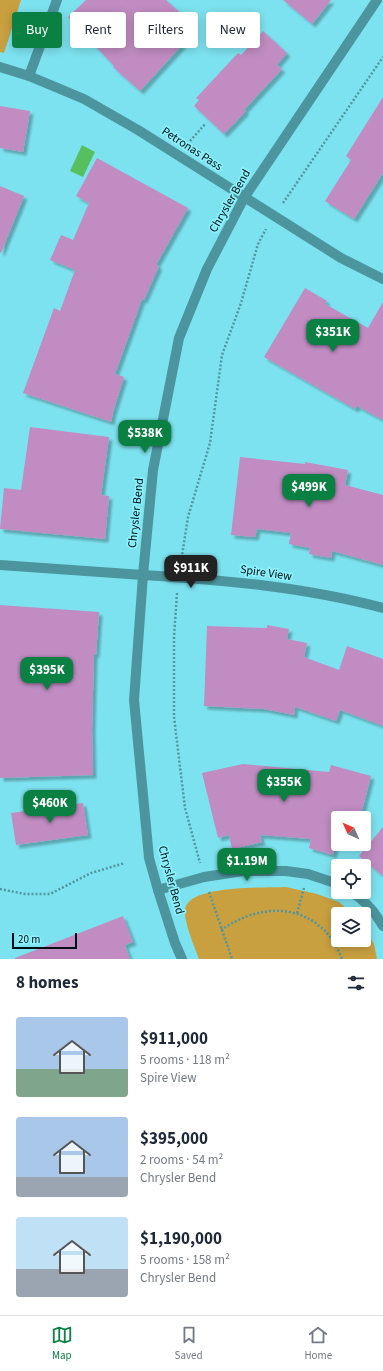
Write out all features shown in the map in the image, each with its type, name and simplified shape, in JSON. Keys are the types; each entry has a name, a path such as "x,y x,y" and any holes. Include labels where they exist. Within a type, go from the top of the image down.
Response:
{"street":[{"path":"29,76 56,0"},
{"name":"Chrysler Bend","path":"182,959 175,943 149,858 134,700 143,575 153,470 179,338 207,269 244,198 377,0"},
{"name":"Petronas Pass","path":"0,67 29,76 84,99 104,110 341,258 383,279"},
{"name":"Spire View","path":"0,565 260,584 356,600 383,608"},
{"path":"158,890 204,877 243,871 308,874 331,882"},
{"path":"362,899 377,916 383,926"}],"path":[{"path":"281,206 383,57"},
{"path":"190,141 206,123"},
{"path":"180,564 188,518 210,443 222,355 258,244 265,232"},
{"path":"177,596 174,637 174,717 185,808 204,877 232,959"},
{"path":"0,889 25,894 50,894 91,873 125,863"},
{"path":"297,913 308,874"},
{"path":"221,930 232,922 260,912 281,910 297,913 311,920 325,931 335,943 342,959"}],"shaded area":[{"path":"0,0 21,0 17,12 12,12 12,28 4,53 0,52"},
{"path":"82,145 95,152 83,177 70,171"},
{"path":"286,887 317,894 339,902 344,907 331,907 331,947 371,947 371,939 374,944 377,959 199,959 185,917 186,906 192,899 203,894 216,891"}],"building":[{"path":"86,0 166,0 179,12 134,12 134,48 179,48 140,91 113,67 114,66 97,48 126,48 126,12 73,12"},
{"path":"283,0 331,0 312,24"},
{"path":"263,31 287,53 277,65 282,69 224,134 194,106 199,100 196,98 238,53 241,55 247,48 260,48 260,34"},
{"path":"383,97 383,173 354,219 325,201 351,160 346,156"},
{"path":"0,106 30,111 23,152 0,148"},
{"path":"97,158 188,208 156,265 159,266 144,300 142,299 115,374 124,377 111,422 23,393 54,308 60,311 75,270 50,260 61,235 73,240 89,203 76,196"},
{"path":"0,186 24,196 1,253 0,252"},
{"path":"305,288 327,301 325,304 368,328 383,302 383,420 357,406 355,409 264,357"},
{"path":"30,427 109,437 101,495 109,496 105,539 0,529 4,488 21,490"},
{"path":"240,457 305,464 305,462 348,470 345,485 383,495 383,565 332,551 331,558 309,554 310,548 289,544 291,533 257,529 255,537 231,535"},
{"path":"0,605 99,612 96,655 94,654 92,729 93,775 0,778"},
{"path":"267,625 289,629 287,639 307,643 304,657 339,670 347,646 383,659 383,726 340,710 336,721 295,707 294,715 264,709 204,706 207,626 267,628"},
{"path":"243,764 329,772 331,765 371,776 362,811 331,811 331,851 334,851 333,855 309,848 311,839 260,835 262,842 232,849 229,835 218,838 202,773"},
{"path":"83,803 88,835 16,845 11,813"},
{"path":"383,827 383,876 371,866 371,859 363,859 359,856 363,851 371,851 371,842"},
{"path":"123,916 133,942 125,945 130,959 15,959 15,958"}]}
